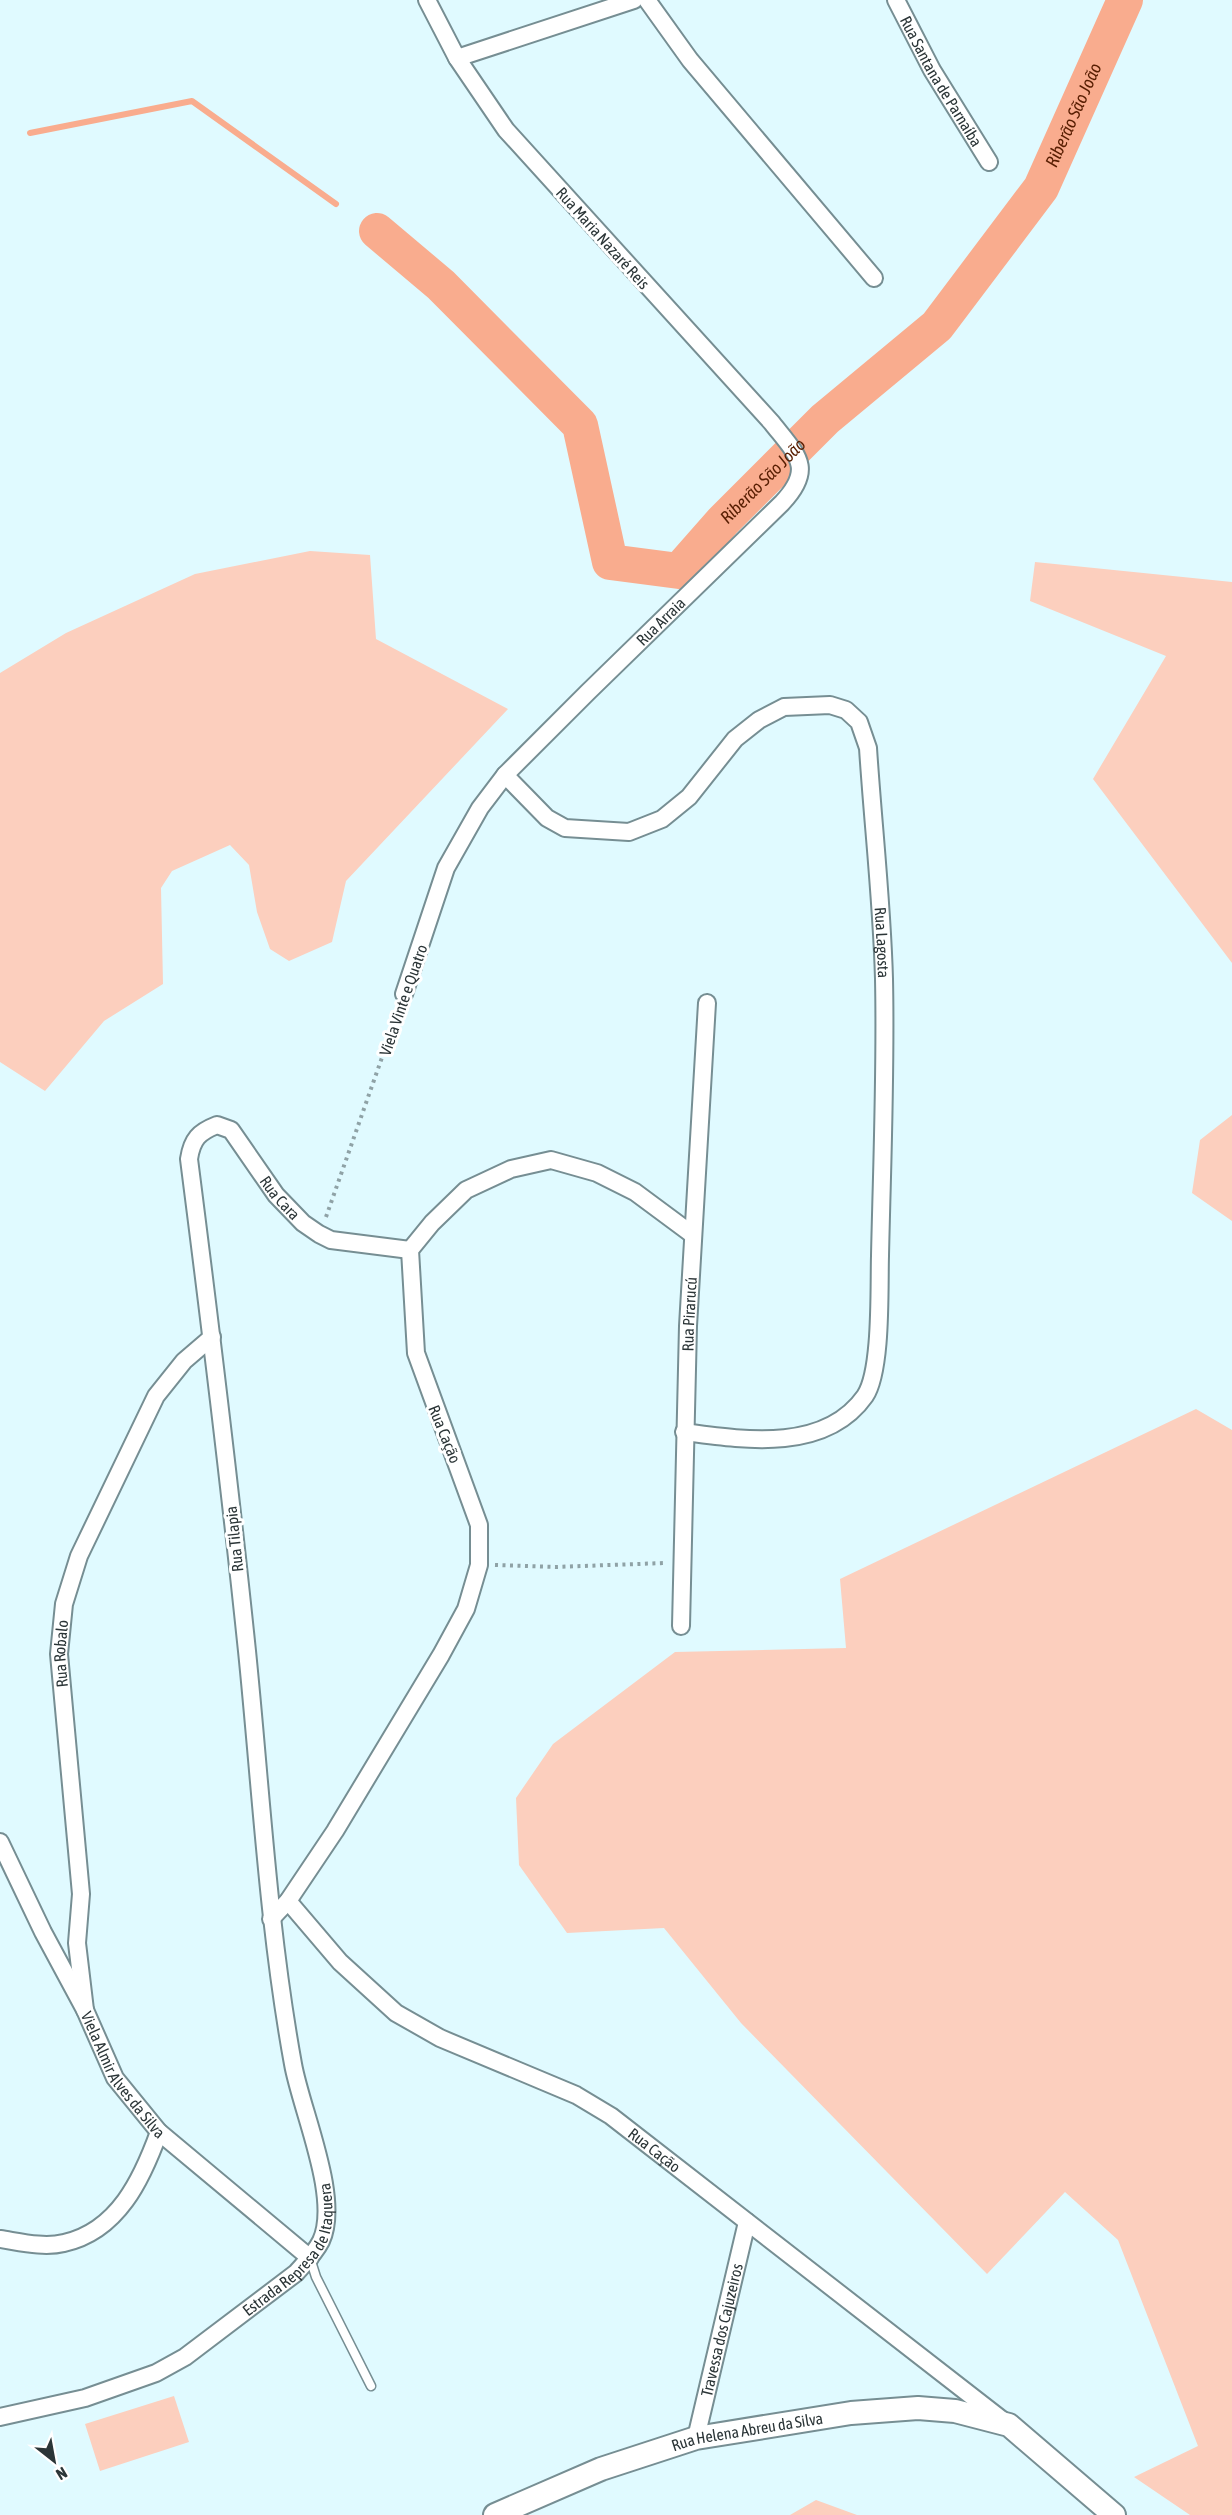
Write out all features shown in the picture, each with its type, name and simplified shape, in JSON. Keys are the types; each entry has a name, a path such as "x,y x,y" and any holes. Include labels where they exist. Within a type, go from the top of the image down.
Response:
{"street":[{"name":"Rua Maria Nazaré Reis","path":"428,0 457,58 506,130 772,423 799,462"},
{"path":"457,58 634,0"},
{"path":"647,0 690,60 874,278"},
{"name":"Rua Santana de Parnaíba","path":"896,0 932,70 989,162"},
{"name":"Rua Arraia","path":"505,775 796,489 802,474 799,462"},
{"name":"Rua Lagosta","path":"505,775 547,818 566,828 629,832 662,819 688,797 735,739 759,720 784,707 830,705 846,710 859,722 868,748 884,979 882,1186 874,1368 866,1395 839,1422 810,1433 752,1441 684,1432"},
{"name":"Viela Vinte e Quatro","path":"404,994 446,868 480,808 505,775"},
{"name":"Rua Pirarucú","path":"681,1626 684,1432 707,1002"},
{"name":"Rua Cara","path":"189,1159 191,1143 202,1131 217,1125 231,1130 276,1196 303,1223 319,1234 331,1240 410,1250"},
{"name":"Rua Tilapia","path":"189,1159 212,1337 247,1652 271,1919"},
{"path":"410,1250 432,1223 466,1190 511,1169 551,1160 597,1173 635,1192 693,1235"},
{"name":"Rua Cação","path":"271,1919 288,1901 334,1831 441,1655 465,1609 480,1565 479,1525 416,1353 410,1250"},
{"name":"Rua Robalo","path":"85,2010 77,1943 81,1894 59,1654 64,1604 80,1556 156,1396 184,1361 212,1337"},
{"name":"Viela Almir Alves da Silva","path":"0,1842 43,1932 85,2010 115,2078 159,2132 310,2258"},
{"name":"Rua Cação","path":"288,1901 340,1962 396,2013 440,2038 576,2095 610,2116 1009,2425"},
{"name":"Estrada Represa de Itaquera","path":"0,2417 85,2398 156,2373 194,2350 296,2272 310,2258 322,2240 327,2211 323,2179 293,2066 271,1919"},
{"path":"0,2239 38,2244 64,2243 98,2229 119,2211 139,2180 159,2132"},
{"name":"Travessa dos Cajuzeiros","path":"696,2438 747,2222"},
{"name":"Rua Helena Abreu da Silva","path":"495,2515 601,2469 696,2438 850,2412 918,2408 955,2411 1009,2425"},
{"path":"1009,2425 1114,2515"}],"lane":[{"path":"310,2258 316,2277 371,2386"}],"path":[{"name":"Viela Vinte e Quatro","path":"319,1234 404,994"},
{"path":"480,1565 555,1567 681,1563"}],"shaded area":[{"path":"310,551 370,555 376,639 508,709 346,881 332,942 289,961 270,949 257,912 249,865 230,845 172,871 161,888 163,984 104,1021 45,1091 0,1062 0,673 66,633 195,574"},
{"path":"1035,562 1232,582 1232,963 1093,779 1166,656 1030,601"},
{"path":"1232,1115 1232,1221 1192,1193 1200,1140"},
{"path":"1196,1409 1232,1430 1232,2515 1190,2515 1134,2477 1198,2446 1118,2240 1065,2192 987,2274 741,2023 664,1928 567,1933 519,1865 516,1798 553,1744 675,1652 846,1648 840,1579"},
{"path":"174,2396 189,2442 100,2471 85,2424"},
{"path":"816,2500 857,2515 790,2515"}],"waterway":[{"name":"Riberão São João","path":"377,231 441,285 580,425 610,562 679,571 723,521 825,419 937,326 1041,188 1125,0"},
{"path":"30,133 192,101 336,204"}]}
